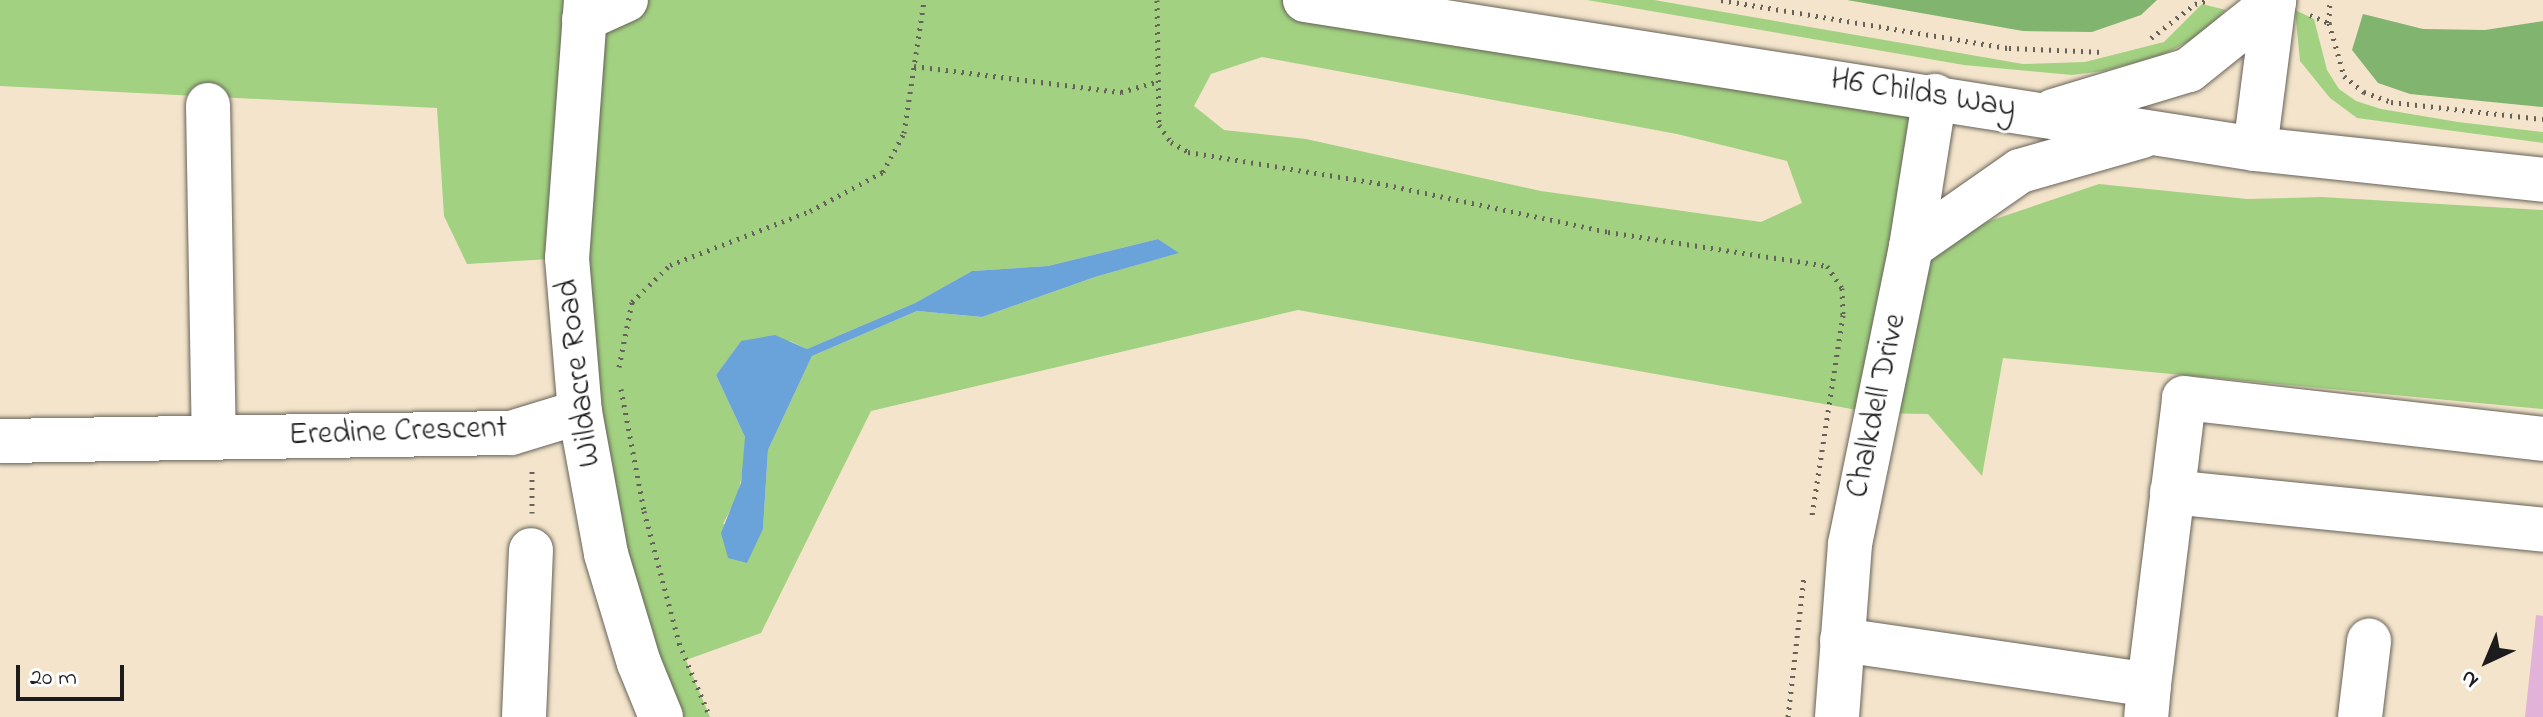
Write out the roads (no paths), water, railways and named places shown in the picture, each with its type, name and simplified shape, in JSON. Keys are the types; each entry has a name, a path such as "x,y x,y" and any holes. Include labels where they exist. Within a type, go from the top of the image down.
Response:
{"street":[{"name":"Wildacre Road","path":"626,0 585,9 567,258 580,412 606,554 639,663 661,717"},
{"name":"H6 Childs Way","path":"1305,0 1935,96 2255,149 2543,180"},
{"path":"2043,115 2189,70 2274,1"},
{"path":"2255,149 2274,1"},
{"name":"Chalkdell Drive","path":"1837,717 1850,544 1874,413 1911,247 1935,96"},
{"path":"208,105 214,438"},
{"path":"1911,247 2020,171 2152,133"},
{"path":"1842,640 2147,701 2184,398 2543,439"},
{"name":"Eredine Crescent","path":"0,441 511,433 580,412"},
{"path":"2172,492 2543,530"},
{"path":"524,717 531,550"},
{"path":"2360,717 2369,641"}],"water":[{"path":"1158,239 1179,253 1095,277 982,317 917,311 812,356 768,450 763,529 747,563 728,558 721,533 741,483 745,437 716,375 741,341 775,335 807,349 915,303 972,271 1048,266"}]}
